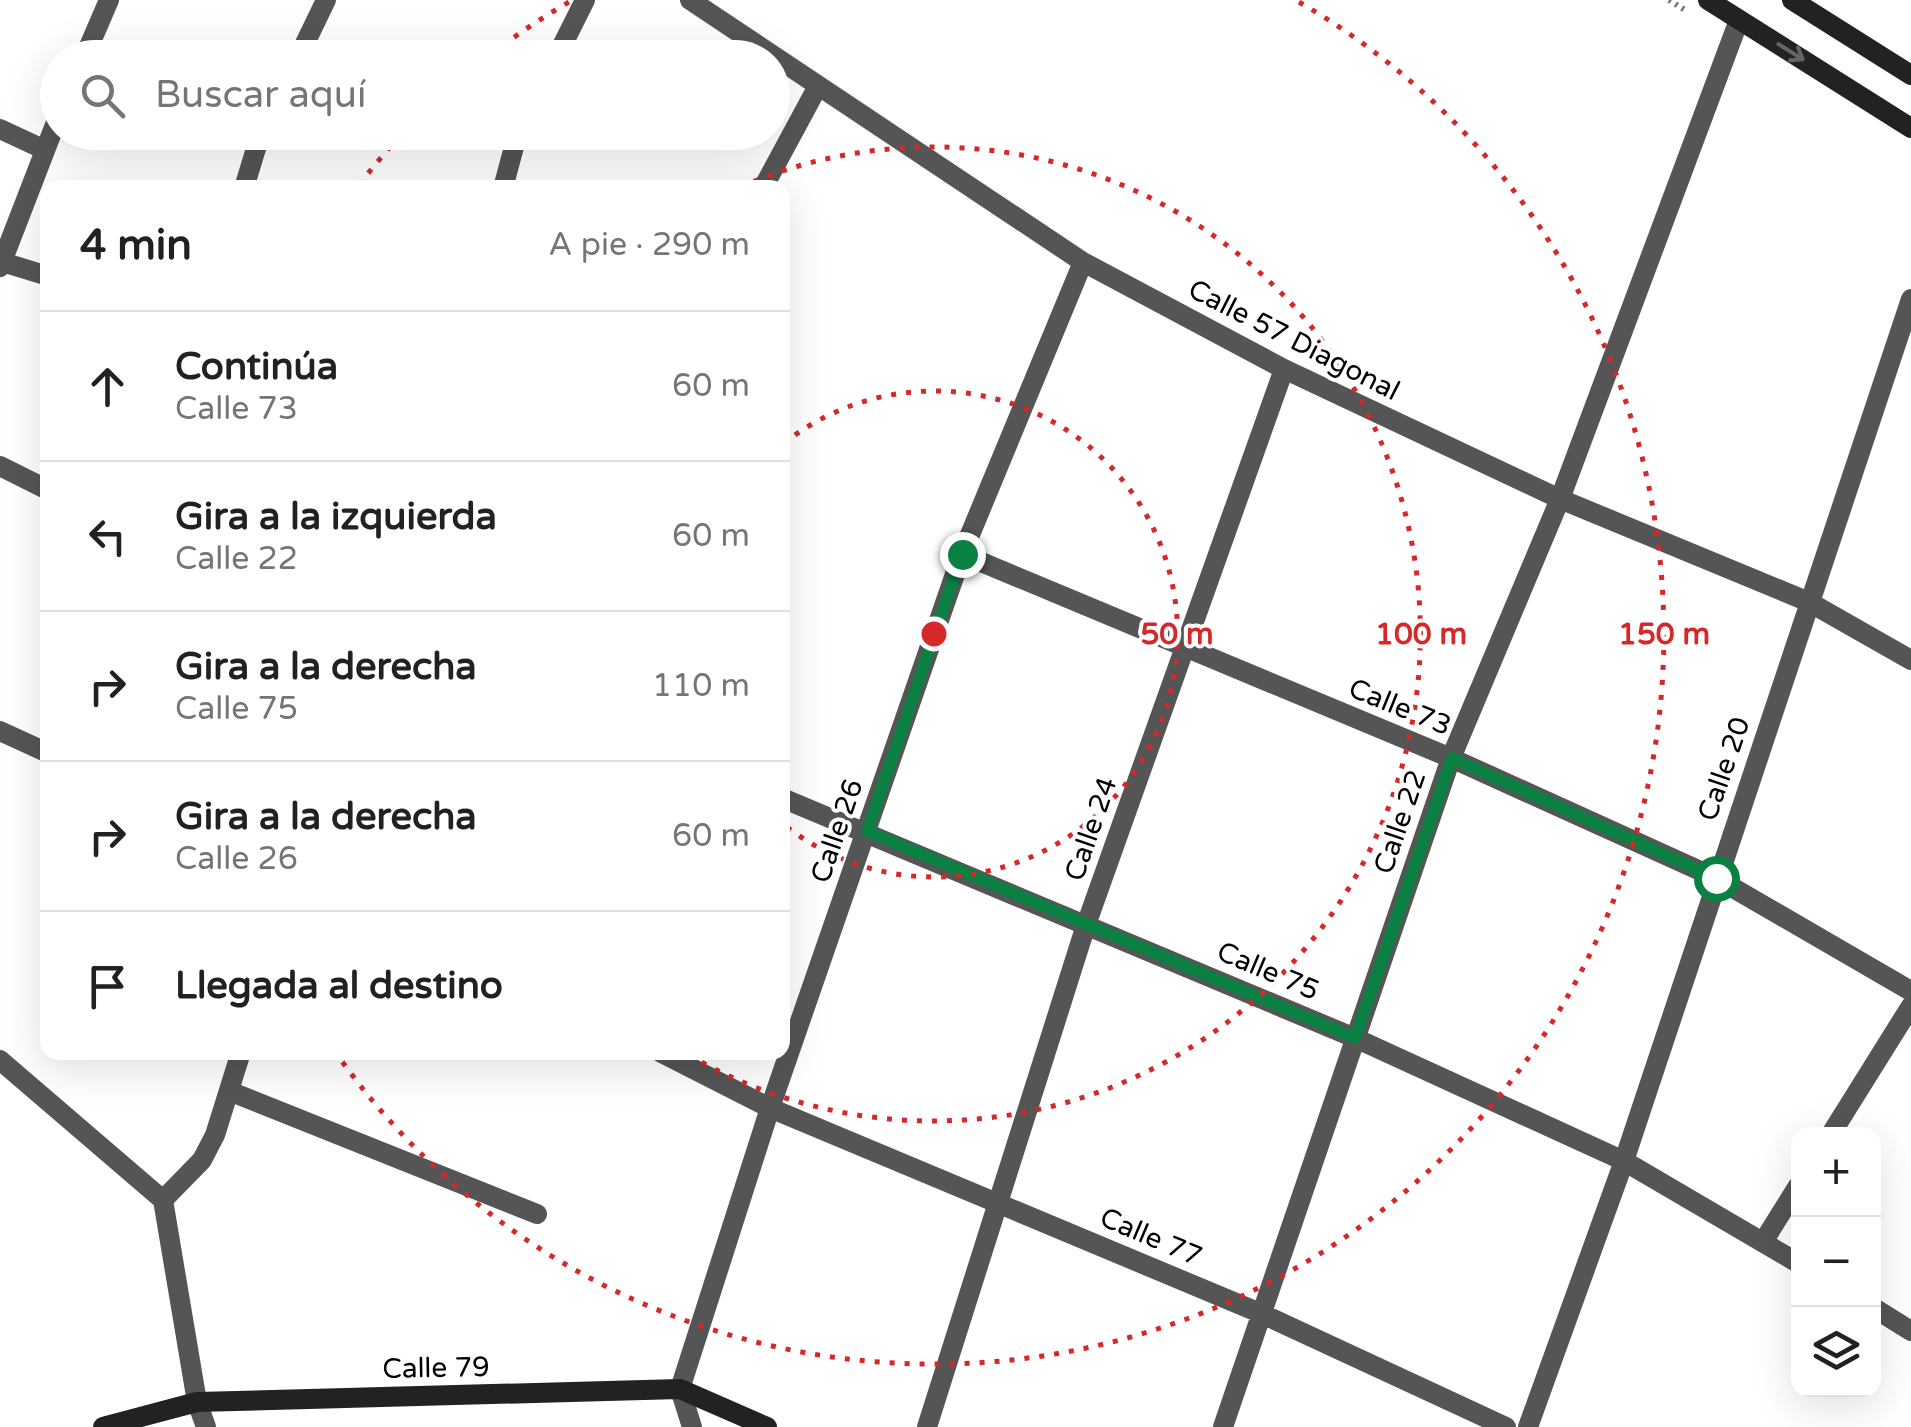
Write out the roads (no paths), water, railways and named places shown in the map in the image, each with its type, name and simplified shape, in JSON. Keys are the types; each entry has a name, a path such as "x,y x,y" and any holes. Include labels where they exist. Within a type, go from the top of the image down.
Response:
{"main road":[{"path":"1708,0 1911,128"},
{"path":"1792,0 1911,75"},
{"name":"Calle 79","path":"103,1427 198,1402 680,1390 767,1427"}],"street":[{"path":"92,40 109,0"},
{"path":"307,40 326,0"},
{"path":"565,40 585,0"},
{"name":"Calle 57 Diagonal","path":"690,0 750,40"},
{"name":"Calle 22","path":"1222,1427 1452,758 1560,499 1740,20"},
{"name":"Calle 57 Diagonal","path":"790,67 1083,262 1284,369 1560,499 1809,602 1911,660"},
{"path":"790,139 818,86"},
{"path":"0,129 40,149"},
{"path":"40,274 1,264 43,150"},
{"path":"246,180 256,150"},
{"path":"505,180 513,150"},
{"path":"768,180 784,150"},
{"name":"Calle 26","path":"790,1051 962,554 1083,262"},
{"name":"Calle 20","path":"1528,1427 1624,1161 1911,299"},
{"name":"Calle 24","path":"926,1427 1086,926 1284,369"},
{"path":"0,466 40,486"},
{"name":"Calle 73","path":"962,554 1452,758 1716,878 1911,991"},
{"path":"0,731 40,748"},
{"name":"Calle 75","path":"790,801 1355,1038 1624,1161 1791,1260"},
{"path":"1834,1127 1911,1006"},
{"path":"0,1060 163,1200 198,1402 206,1427"},
{"path":"163,1200 202,1160 215,1134 239,1060"},
{"name":"Calle 77","path":"676,1060 770,1108 1260,1313 1506,1427"},
{"name":"Calle 26","path":"680,1390 787,1060"},
{"path":"229,1092 537,1214"},
{"path":"1763,1242 1791,1197"},
{"path":"1881,1312 1911,1331"},
{"path":"680,1390 692,1427"}]}
